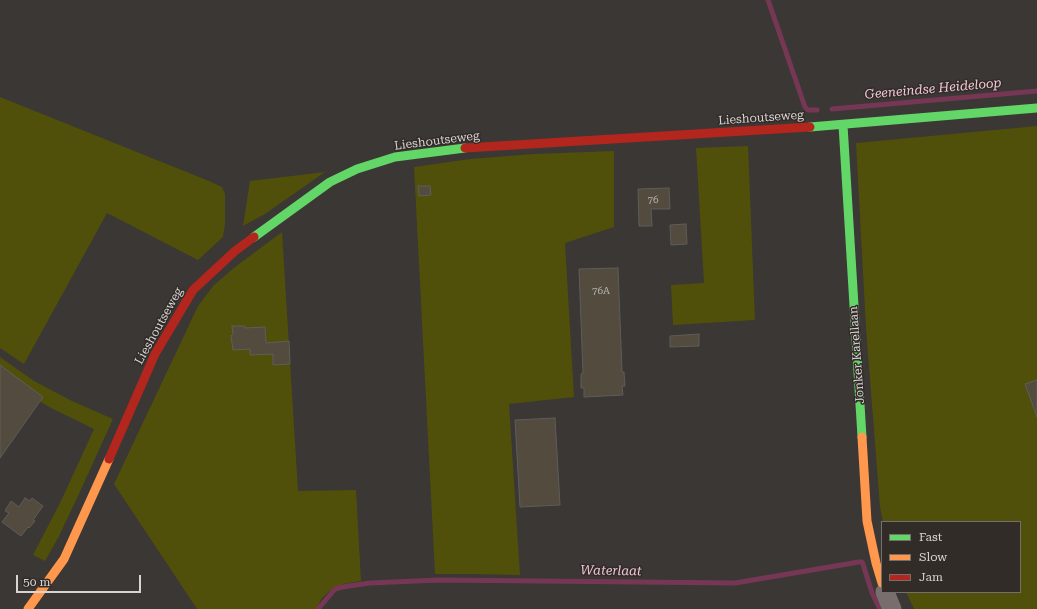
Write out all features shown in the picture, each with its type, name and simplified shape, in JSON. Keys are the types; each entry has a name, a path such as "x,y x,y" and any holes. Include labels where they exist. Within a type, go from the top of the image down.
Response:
{"street":[{"name":"Lieshoutseweg","path":"28,609 64,559 155,354 193,290 235,251 330,182 357,169 395,157 458,148 843,125 1037,108"},
{"name":"Jonker Karellaan","path":"843,125 867,521 881,580"},
{"path":"885,593 892,609"}],"shaded area":[{"path":"0,97 209,181 222,187 225,194 225,224 223,237 198,260 107,213 24,364 0,348"},
{"path":"1037,126 1037,609 914,609 906,593 1021,593 1021,521 883,521 880,507 866,328 856,143"},
{"path":"748,146 755,320 673,325 671,285 704,283 696,148"},
{"path":"614,151 614,227 565,243 574,397 509,404 520,575 435,574 414,167 470,159 533,154"},
{"path":"325,172 265,214 243,226 250,181"},
{"path":"282,232 298,491 356,490 361,581 343,584 332,589 322,598 316,609 197,609 114,484 198,306 214,285 235,267"},
{"path":"0,357 34,381 70,400 113,419 58,538 45,561 33,555 61,501 94,429 51,408 0,376"}],"building":[{"path":"418,186 430,186 431,195 419,196"},
{"path":"669,188 670,209 651,209 652,226 639,226 638,189"},
{"path":"686,224 687,244 671,245 670,225"},
{"path":"618,268 622,372 624,372 625,386 622,386 623,395 584,397 584,388 581,388 581,374 583,373 579,269"},
{"path":"232,326 245,326 245,328 265,327 266,343 289,341 290,364 273,365 273,354 250,355 250,349 233,350 231,336 233,334"},
{"path":"699,334 699,346 670,347 670,336"},
{"path":"0,365 43,397 0,458"},
{"path":"1037,380 1037,417 1025,384"},
{"path":"555,418 560,505 520,507 515,420"},
{"path":"25,498 30,501 32,498 43,506 33,520 35,521 21,536 2,522 9,513 5,511 11,501 19,507"}],"waterway":[{"name":"Geeneindse Heideloop","path":"768,0 805,107 808,110 817,110"},
{"name":"Geeneindse Heideloop","path":"832,109 1037,91"},
{"name":"Waterlaat","path":"318,609 335,589 370,583 440,580 735,583 859,562 862,562 863,564 872,593 880,609"}],"traffic: fast":[{"path":"810,127 1037,108"},
{"path":"843,125 862,437"},
{"path":"254,237 330,182 357,169 395,157 465,148"}],"traffic: slow":[{"path":"862,437 867,521 881,580"},
{"path":"28,609 64,559 109,459"}],"traffic: jam":[{"path":"465,148 810,127"},
{"path":"109,459 155,354 193,290 235,251 254,237"}]}
